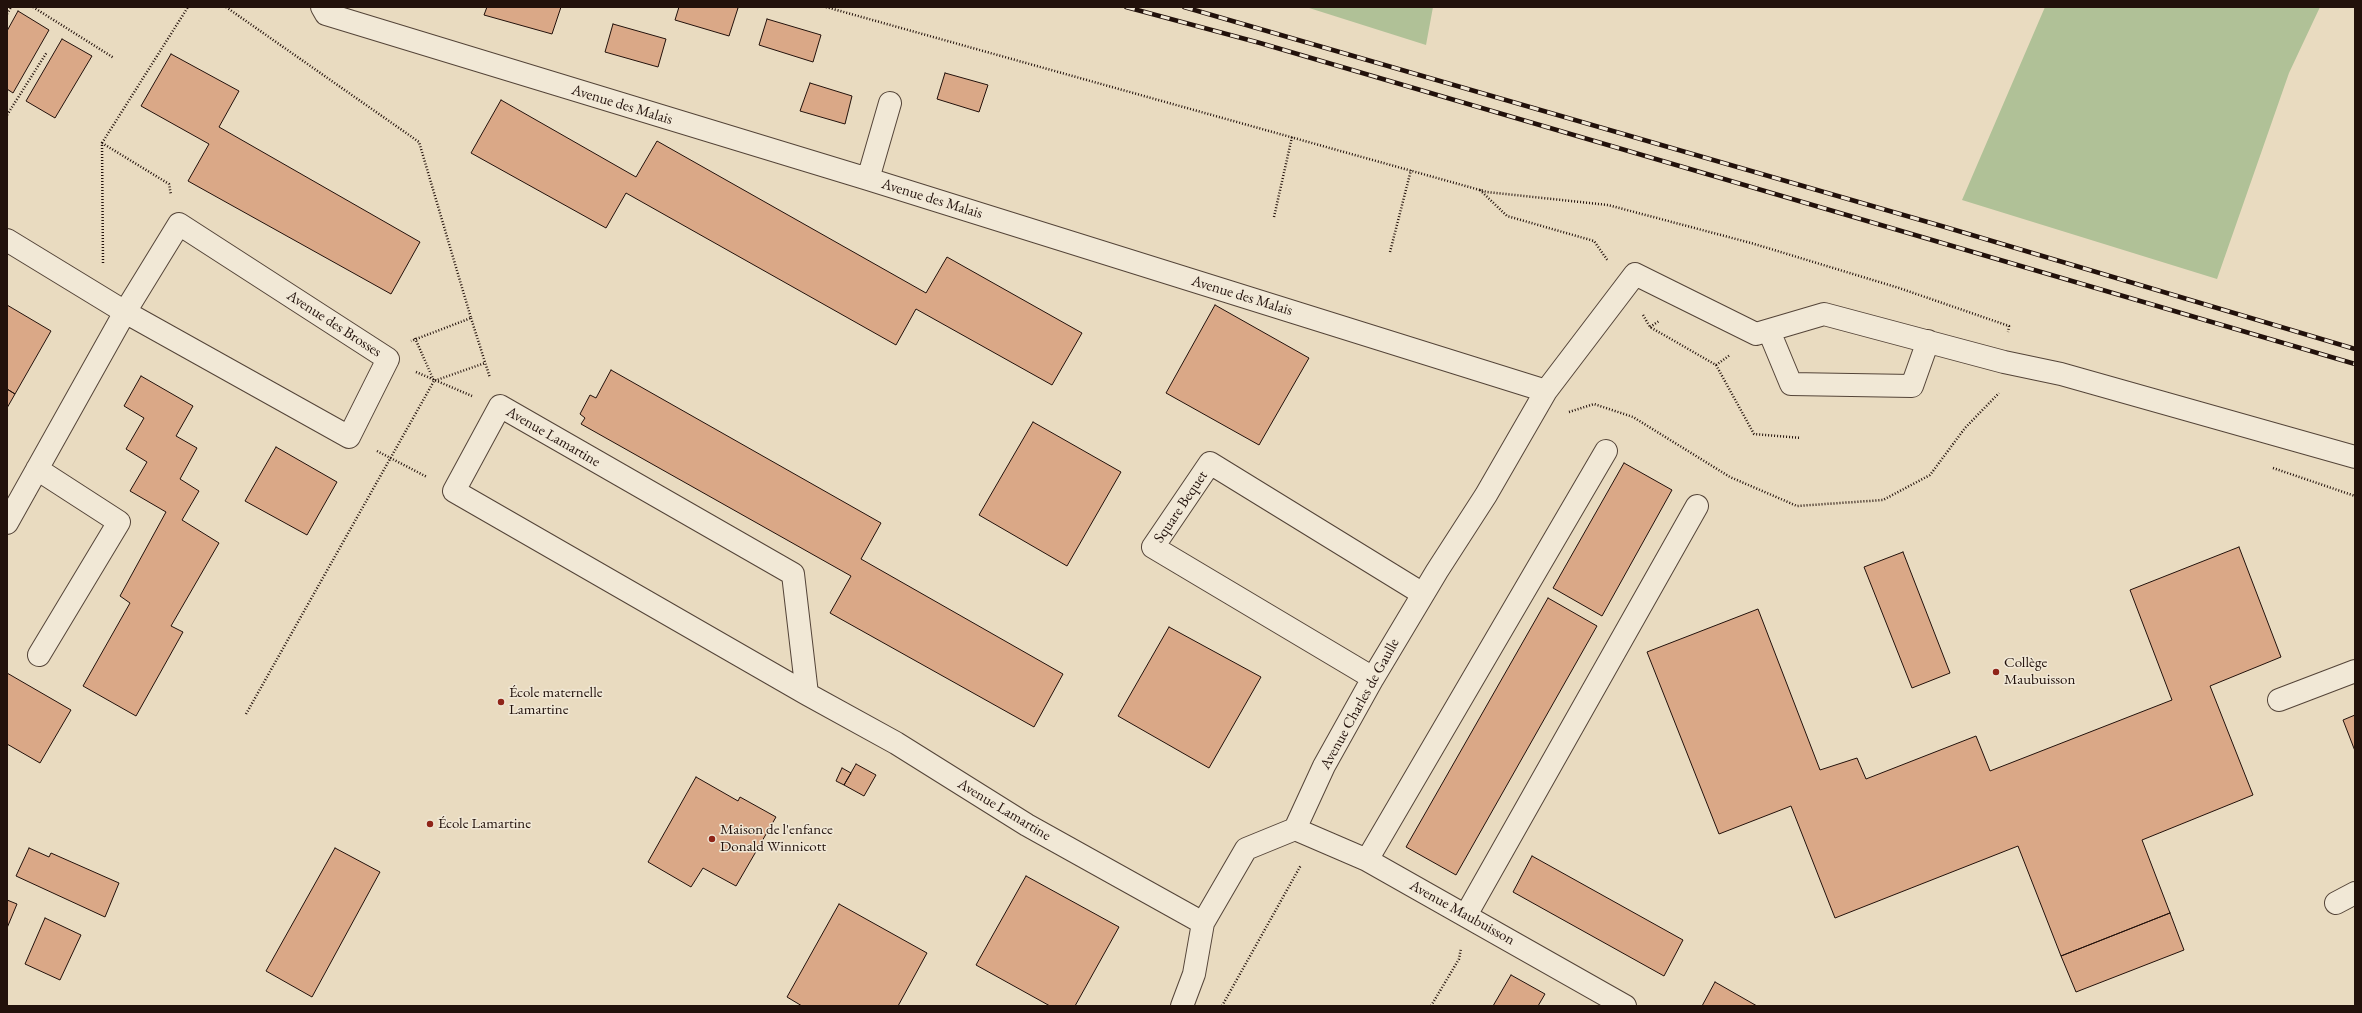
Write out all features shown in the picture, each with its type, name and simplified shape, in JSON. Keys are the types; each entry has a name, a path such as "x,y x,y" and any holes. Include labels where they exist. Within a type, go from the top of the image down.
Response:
{"street":[{"name":"Avenue des Malais","path":"322,7 326,14 868,179 1546,391"},
{"path":"868,179 890,103"},
{"name":"Avenue des Brosses","path":"176,227 178,224 388,359 349,437"},
{"path":"7,523 125,312 176,227"},
{"path":"7,240 104,300 349,437"},
{"name":"Avenue Charles de Gaulle","path":"1295,829 1324,766 1372,678 1486,495 1546,391 1635,274 1756,334 1769,330"},
{"path":"1928,341 1912,386 1791,384 1769,330 1824,314 2061,374 2355,457"},
{"name":"Avenue Lamartine","path":"807,694 793,574 500,406 454,491 807,694 896,743 1027,825 1203,924"},
{"path":"1367,860 1606,451"},
{"name":"Square Bequet","path":"1372,678 1154,547 1210,463 1423,594"},
{"path":"37,469 118,522 39,655"},
{"path":"1466,915 1697,506"},
{"path":"2279,700 2355,671"},
{"path":"1182,1006 1194,974 1203,924 1246,849 1295,829"},
{"name":"Avenue Maubuisson","path":"1295,829 1367,860 1625,1006"},
{"path":"2336,903 2355,893"}],"path":[{"path":"7,14 11,7"},
{"path":"34,7 114,58"},
{"path":"104,300 102,143 188,7"},
{"path":"226,7 419,142 471,318 500,406"},
{"path":"826,7 1487,192 1608,206"},
{"path":"7,115 47,52"},
{"path":"1274,217 1292,138"},
{"path":"102,143 169,184 176,227"},
{"path":"1390,252 1410,170"},
{"path":"471,318 415,338 388,359 434,381 500,406"},
{"path":"415,338 434,381"},
{"path":"246,714 434,381 485,363"},
{"path":"1567,413 1594,404 1633,417 1730,478 1797,506 1883,500 1930,475 1965,428 2004,388"},
{"path":"349,437 454,491"},
{"path":"1222,1006 1316,838"},
{"path":"1431,1006 1459,959 1466,915"}],"green space":[{"path":"1306,7 1433,7 1426,45"},
{"path":"2045,7 2320,7 2289,73 2217,279 1962,200"}],"building":[{"path":"487,7 561,7 552,34 484,15"},
{"path":"679,7 738,8 729,36 675,20"},
{"path":"18,11 49,30 13,93 7,89 7,31"},
{"path":"767,19 821,35 813,62 759,45"},
{"path":"613,24 666,39 658,67 605,52"},
{"path":"62,39 92,56 55,118 26,101"},
{"path":"171,54 239,91 219,127 420,242 391,294 188,181 209,144 141,106"},
{"path":"945,73 988,85 979,112 937,99"},
{"path":"810,83 852,96 845,124 800,111"},
{"path":"501,100 636,177 657,141 926,293 947,257 1082,333 1052,385 916,309 896,345 626,193 606,228 471,153"},
{"path":"7,305 51,331 15,394 7,389"},
{"path":"1215,305 1309,358 1259,445 1166,393"},
{"path":"611,370 881,523 861,559 1063,674 1034,727 830,613 851,576 581,424 585,418 580,414 590,395 596,398"},
{"path":"141,376 193,406 176,436 197,448 180,479 199,491 182,520 219,543 171,626 183,632 136,716 83,686 130,603 120,596 166,512 130,491 147,462 126,449 144,418 124,406"},
{"path":"7,389 15,394 7,408"},
{"path":"1033,422 1121,472 1067,566 979,515"},
{"path":"276,447 337,482 307,535 245,501"},
{"path":"1624,463 1672,490 1602,616 1553,588"},
{"path":"2239,547 2281,657 2210,686 2253,795 2142,840 2170,913 2061,956 2018,846 1835,918 1791,806 1719,834 1647,652 1758,609 1820,770 1857,758 1866,779 1976,736 1990,771 2172,700 2130,590"},
{"path":"1903,552 1950,673 1912,688 1864,567"},
{"path":"1548,598 1597,626 1456,875 1406,847"},
{"path":"1169,627 1261,677 1209,768 1118,716"},
{"path":"7,673 71,710 40,763 7,744"},
{"path":"2355,715 2355,751 2343,720"},
{"path":"856,764 876,775 864,796 844,785"},
{"path":"842,768 851,773 844,785 836,781"},
{"name":"Maison de l'enfance Donald Winnicott","path":"696,777 738,801 740,797 776,817 736,886 703,868 691,887 648,862"},
{"path":"29,848 49,857 51,853 119,883 105,917 16,876"},
{"path":"335,848 380,872 312,997 266,971"},
{"path":"1532,856 1683,940 1664,976 1513,892"},
{"path":"1026,876 1119,927 1075,1006 1050,1006 976,965"},
{"path":"7,900 17,904 7,928"},
{"path":"839,904 927,953 898,1006 802,1006 787,997"},
{"path":"2170,913 2184,950 2076,992 2061,956"},
{"path":"45,918 81,935 60,980 25,964"},
{"path":"1511,975 1545,994 1538,1006 1493,1006"},
{"path":"1715,982 1757,1006 1702,1006"}],"railway":[{"path":"1126,7 1260,43 2355,364"},
{"path":"1184,7 1945,227 2355,349"}],"place":[{"name":"Collège Maubuisson","path":"1996,672"},
{"name":"École maternelle Lamartine","path":"501,702"},
{"name":"École Lamartine","path":"430,824"},
{"name":"Maison de l'enfance Donald Winnicott","path":"712,839"}]}
